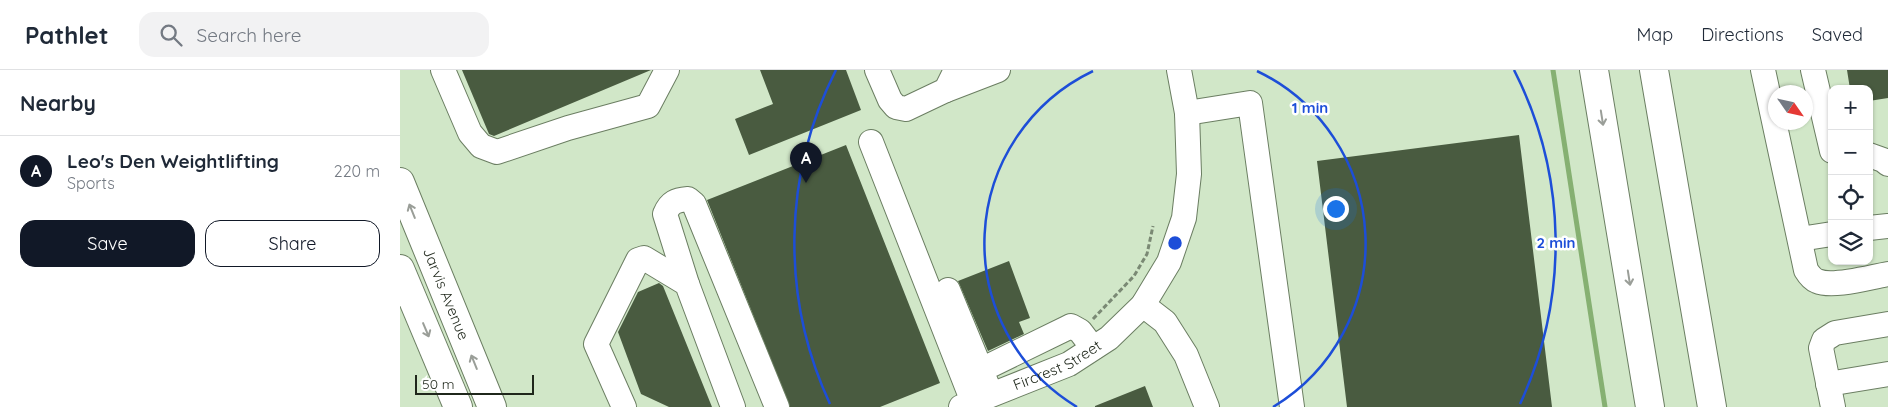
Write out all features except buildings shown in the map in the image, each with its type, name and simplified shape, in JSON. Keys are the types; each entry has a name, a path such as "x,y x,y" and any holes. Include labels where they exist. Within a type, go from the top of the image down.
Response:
{"main road":[{"path":"1594,70 1650,407"},
{"path":"1641,70 1697,407"},
{"path":"1654,70 1712,407"},
{"name":"Jarvis Avenue","path":"400,182 492,407"},
{"path":"400,269 406,299 452,405"}],"street":[{"path":"443,70 470,133 481,146 497,152 568,128 648,106 667,70"},
{"path":"877,70 890,100 900,108 906,109 951,80 998,70"},
{"name":"Fircrest Street","path":"975,401 1069,364 1088,341 1109,338 1143,305 1169,262 1184,218 1189,174 1187,112 1179,70"},
{"path":"1763,70 1806,270 1817,281 1833,283 1888,274"},
{"path":"1813,70 1828,134"},
{"path":"1187,112 1250,103 1292,407"},
{"path":"871,142 975,401"},
{"path":"1873,157 1883,160 1888,164"},
{"path":"733,407 687,284 666,214 670,204 673,202 688,199 694,204 777,407"},
{"path":"1873,228 1888,226"},
{"path":"1800,239 1828,235"},
{"path":"624,407 596,344 638,260 644,258 687,284"},
{"path":"948,290 982,370 975,401"},
{"path":"1143,305 1165,322 1186,355 1207,407"},
{"path":"1834,407 1821,348 1824,340 1835,332 1888,324"},
{"path":"982,370 1067,328 1075,327 1088,341"},
{"path":"1828,384 1888,374"}],"path":[{"path":"1088,341 1088,323 1134,276 1147,254 1153,226"}],"waterway":[{"path":"1553,70 1605,407"}],"place":[{"name":"Leo's Den Weightlifting","path":"806,183"}]}
